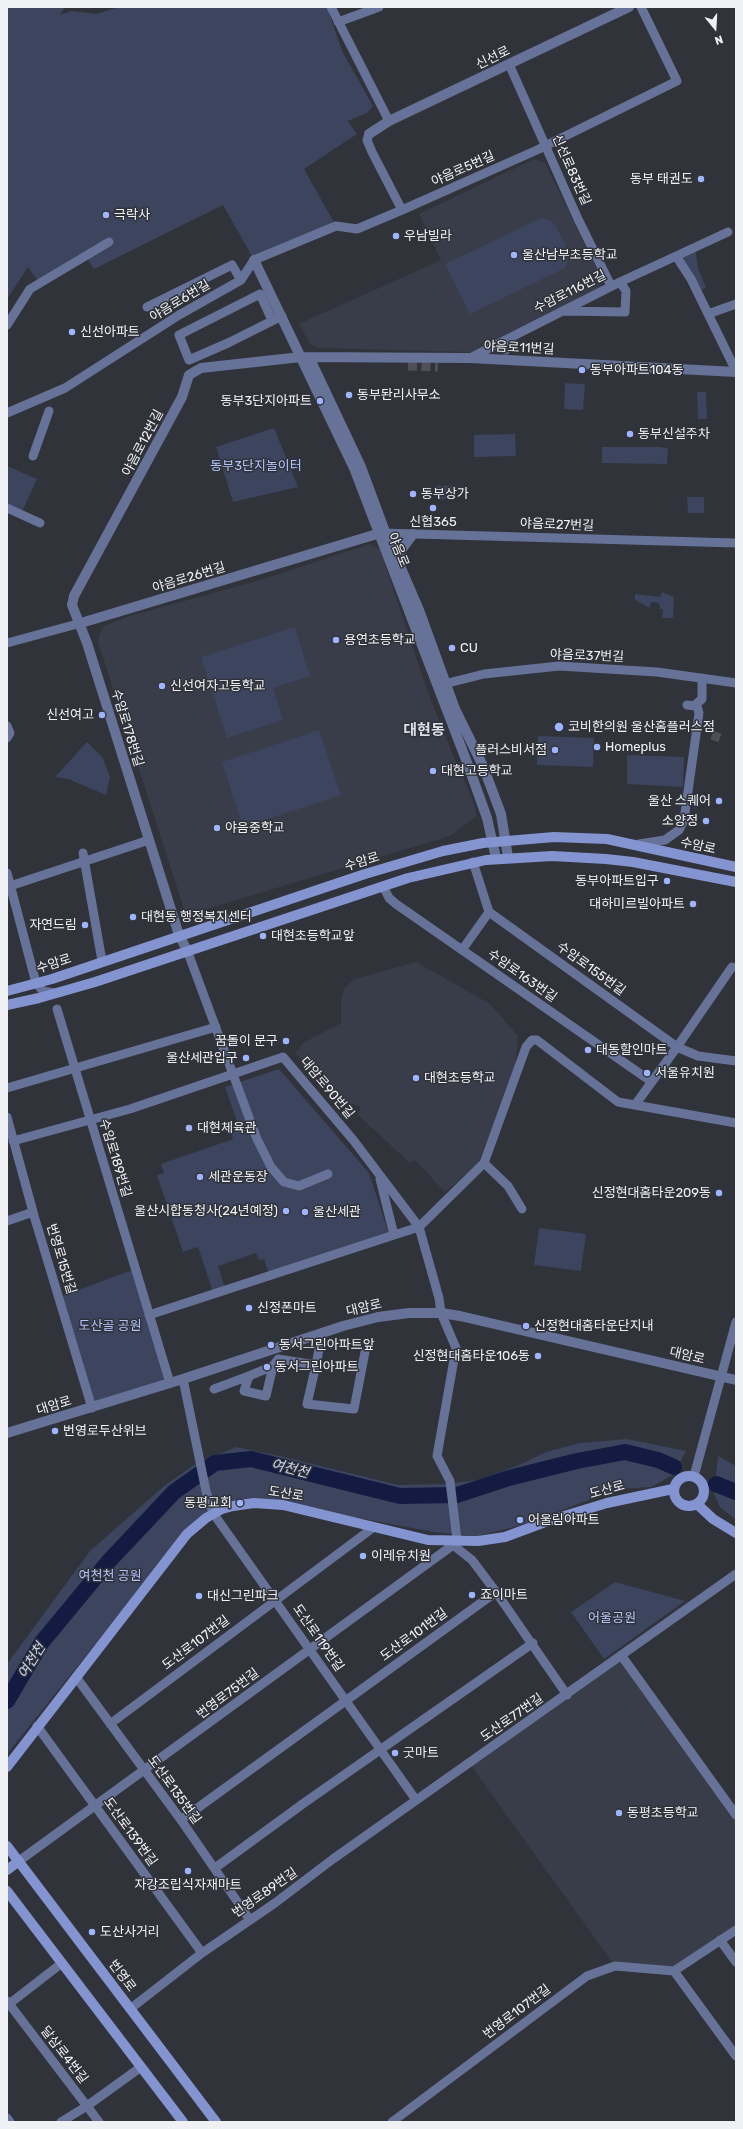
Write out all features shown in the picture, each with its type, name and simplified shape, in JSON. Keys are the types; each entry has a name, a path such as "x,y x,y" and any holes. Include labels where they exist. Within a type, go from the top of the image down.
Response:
{"main road":[{"name":"수암로","path":"7,991 36,983 365,874 443,851 493,842 554,837 586,837 628,843 736,867"},
{"path":"7,1005 57,994 383,886 473,862 496,858 552,856 619,860 736,882"},
{"path":"688,1475 694,1476 703,1485 703,1497 696,1504 685,1506 678,1502 674,1495 673,1489 679,1478 688,1475"},
{"name":"도산로","path":"7,1767 37,1726 187,1534 213,1513 240,1505 254,1503 283,1504 428,1540 455,1543 505,1537 548,1521 608,1503 673,1489"},
{"path":"696,1504 713,1519 736,1533"},
{"name":"번영로","path":"7,1846 216,2122"},
{"path":"7,1870 19,1861"},
{"path":"7,1891 183,2122"}],"street":[{"path":"331,7 389,122"},
{"path":"338,22 379,7"},
{"name":"신선로","path":"369,134 389,122 629,7"},
{"name":"야음로5번길","path":"254,260 336,226 357,229 402,210 546,146 677,81 641,7"},
{"name":"신선로83번길","path":"509,64 587,239 611,286"},
{"path":"369,134 367,140 372,152 402,210"},
{"name":"수암로116번길","path":"470,358 611,286 728,232"},
{"path":"7,325 30,289 109,242"},
{"path":"676,256 691,279 708,314 732,355 736,372"},
{"name":"야음로6번길","path":"7,413 65,388 179,315 241,280 254,260"},
{"name":"야음로","path":"254,260 361,467 382,533 396,558 418,610 487,818 496,858"},
{"path":"147,307 232,265 241,280"},
{"path":"562,311 625,312 626,291 620,282"},
{"path":"272,320 260,294 179,335 189,360 228,343 282,316"},
{"path":"580,302 580,312"},
{"path":"708,314 736,304"},
{"path":"506,340 506,350"},
{"name":"야음로","path":"305,357 382,533 442,684 483,766 501,814 507,840 508,858"},
{"name":"야음로11번길","path":"305,357 470,358 736,372"},
{"name":"야음로12번길","path":"80,623 72,605 74,596 182,397 189,375 201,368 305,357"},
{"path":"33,456 50,411"},
{"path":"7,508 40,523"},
{"name":"야음로27번길","path":"382,533 736,542"},
{"name":"야음로26번길","path":"7,643 80,623 382,533"},
{"name":"야음로","path":"396,558 413,534"},
{"name":"수암로178번길","path":"80,623 179,936 187,950"},
{"name":"야음로37번길","path":"442,684 484,674 559,666 657,672 736,683"},
{"path":"628,843 648,844 665,840 675,834 682,826 699,713 698,708 691,705 702,699 702,678"},
{"path":"7,726 10,733 7,738"},
{"path":"9,886 149,840"},
{"path":"82,853 85,862 102,961"},
{"path":"462,950 489,912 473,862"},
{"path":"7,873 9,886 36,983 44,991 57,994"},
{"name":"수암로163번길","path":"383,886 389,898 396,904 652,1082"},
{"name":"수암로155번길","path":"489,912 677,1047 698,1056 736,1061"},
{"path":"187,950 258,1139 271,1167 284,1182 299,1186 328,1174"},
{"path":"635,1105 732,967"},
{"name":"수암로189번길","path":"57,1009 170,1383"},
{"path":"7,1088 216,1027"},
{"path":"149,1315 419,1227 484,1163 526,1047 532,1040 537,1040 618,1102 736,1123"},
{"name":"대암로90번길","path":"13,1141 130,1109 283,1057 354,1141 419,1227 439,1298 441,1313 456,1348 437,1456 450,1480 455,1543"},
{"name":"번영로15번길","path":"7,1117 33,1212 92,1408"},
{"path":"484,1163 508,1186 522,1209"},
{"path":"379,1174 394,1235"},
{"path":"7,1221 33,1212"},
{"name":"대암로","path":"7,1433 92,1408 322,1333 378,1317 409,1313 441,1313 736,1380"},
{"path":"694,1476 722,1378 736,1322"},
{"path":"322,1333 307,1404 354,1409 365,1352"},
{"path":"249,1376 244,1391 266,1396 273,1366 278,1359 316,1365"},
{"path":"214,1389 273,1366"},
{"name":"도산로119번길","path":"183,1379 206,1491 213,1513 416,1800"},
{"name":"도산로107번길","path":"110,1724 374,1527"},
{"path":"455,1543 472,1560 496,1592 533,1643 567,1695"},
{"name":"번영로75번길","path":"19,1861 455,1543"},
{"name":"도산로77번길","path":"416,1800 567,1695 736,1574"},
{"name":"도산로101번길","path":"346,1700 496,1592"},
{"path":"215,1868 280,1819 533,1643"},
{"path":"621,1655 735,1811"},
{"name":"도산로135번길","path":"76,1677 181,1820 250,1920"},
{"path":"181,1820 346,1700"},
{"name":"도산로139번길","path":"37,1726 202,1954"},
{"name":"번영로89번길","path":"130,2009 202,1954 416,1800"},
{"path":"736,1930 674,1971 736,2056"},
{"path":"720,1940 736,1962"},
{"path":"8,2003 62,1963"},
{"name":"번영로107번길","path":"392,2122 588,1976 615,1966 674,1971"},
{"name":"달삼로4번길","path":"8,2003 99,2122"},
{"path":"61,2122 87,2106 141,2067"},
{"path":"7,2118 10,2122"}],"shaded area":[{"name":"울산남부초등학교","path":"534,159 545,163 603,281 600,289 471,352 317,348 310,344 299,324 441,260 419,214"},
{"path":"370,544 380,550 427,690 472,798 477,816 450,836 186,915 98,642 100,633 104,626 130,616 264,579"},
{"name":"대현초등학교","path":"416,962 490,1004 518,1036 515,1071 478,1163 445,1192 415,1160 410,1163 358,1115 361,1107 334,1098 318,1083 324,1074 295,1054 303,1043 341,1023 341,1000 344,988 355,979"},
{"name":"동평초등학교","path":"621,1655 736,1815 736,1930 674,1971 615,1966 469,1763"}],"green space":[{"path":"7,7 65,7 60,15 72,11 96,14 119,7 327,7 342,51 373,106 367,113 348,121 357,134 304,169 336,226 254,260 223,205 94,269 86,257 38,281 28,267 7,299"},
{"path":"541,218 551,220 557,228 569,253 565,268 470,314 445,264"},
{"path":"695,247 698,268 706,288 697,292 676,256"},
{"path":"565,383 585,384 583,410 564,409"},
{"path":"697,392 706,392 707,419 698,419"},
{"name":"동부3단지놀이터","path":"274,428 298,487 233,502 216,447"},
{"path":"515,434 516,456 474,457 474,435"},
{"path":"602,447 668,448 667,464 602,463"},
{"path":"7,466 37,479 21,514 7,508"},
{"path":"436,486 456,486 456,498 437,500"},
{"path":"687,497 704,497 704,513 688,513"},
{"path":"662,592 674,597 673,618 662,618 663,609 660,609 659,603 651,602 650,608 635,600 635,594 660,597"},
{"path":"295,627 310,676 273,688 283,720 227,738 201,657"},
{"path":"319,730 341,795 243,827 222,762"},
{"path":"538,736 594,738 593,767 537,765"},
{"path":"87,742 103,758 110,777 106,795 68,779 55,777"},
{"path":"627,755 684,757 683,787 627,784"},
{"path":"279,1069 369,1173 389,1234 269,1274 264,1259 259,1260 256,1253 218,1266 225,1288 213,1292 198,1247 183,1252 157,1175 164,1173 161,1164 233,1139 231,1133 240,1130 225,1087"},
{"path":"539,1228 586,1234 581,1271 534,1265"},
{"name":"도산골 공원","path":"135,1269 170,1383 92,1408 59,1297"},
{"name":"여천천 공원","path":"627,1439 686,1451 673,1475 651,1487 617,1489 526,1524 478,1536 434,1532 248,1499 186,1531 7,1754 7,1664 90,1551 164,1486 194,1465 236,1447 284,1457 398,1485 444,1484 478,1480 519,1465 546,1452 580,1443"},
{"path":"718,1456 736,1466 736,1520 720,1507 714,1494"},
{"name":"어울공원","path":"615,1582 685,1601 604,1659 571,1612"}],"waterway":[{"name":"여천천","path":"7,1701 42,1642 109,1561 174,1492 215,1463 251,1459 400,1496 457,1495 509,1478 577,1461 625,1452 658,1460 674,1467"},
{"name":"여천천","path":"716,1484 736,1492"}],"tunnel":[{"path":"408,366 438,367"},
{"path":"712,735 720,738"}],"place":[{"name":"동부 태권도","path":"701,179"},
{"name":"극락사","path":"106,215"},
{"name":"우남빌라","path":"396,236"},
{"name":"울산남부초등학교","path":"514,255"},
{"name":"신선아파트","path":"72,332"},
{"name":"동부아파트104동","path":"582,370"},
{"name":"동부돤리사무소","path":"349,395"},
{"name":"동부3단지아파트","path":"320,401"},
{"name":"동부신설주차","path":"630,434"},
{"name":"동부상가","path":"413,494"},
{"name":"신협365","path":"433,508"},
{"name":"용연초등학교","path":"336,640"},
{"name":"CU","path":"452,648"},
{"name":"신선여자고등학교","path":"162,686"},
{"name":"신선여고","path":"102,715"},
{"name":"코비한의원 울산홈플러스점","path":"559,727"},
{"name":"Homeplus","path":"597,747"},
{"name":"플러스비서점","path":"555,750"},
{"name":"대현고등학교","path":"433,771"},
{"name":"울산 스퀘어","path":"719,801"},
{"name":"소양정","path":"706,821"},
{"name":"야음중학교","path":"217,828"},
{"name":"동부아파트입구","path":"667,881"},
{"name":"대하미르빌아파트","path":"693,904"},
{"name":"대현동 행정복지센터","path":"133,917"},
{"name":"자연드림","path":"85,925"},
{"name":"대현초등학교앞","path":"263,936"},
{"name":"꿈돌이 문구","path":"286,1041"},
{"name":"대동할인마트","path":"588,1050"},
{"name":"울산세관입구","path":"246,1058"},
{"name":"서울유치원","path":"647,1073"},
{"name":"대현초등학교","path":"416,1078"},
{"name":"대현체육관","path":"189,1128"},
{"name":"세관운동장","path":"200,1177"},
{"name":"신정현대홈타운209동","path":"719,1193"},
{"name":"울산시합동청사(24년예정)","path":"286,1211"},
{"name":"울산세관","path":"305,1212"},
{"name":"신정폰마트","path":"249,1308"},
{"name":"신정현대홈타운단지내","path":"526,1326"},
{"name":"동서그린아파트앞","path":"271,1345"},
{"name":"신정현대홈타운106동","path":"538,1356"},
{"name":"동서그린아파트","path":"267,1367"},
{"name":"번영로두산위브","path":"55,1431"},
{"name":"동평교회","path":"240,1503"},
{"name":"어울림아파트","path":"520,1520"},
{"name":"이레유치원","path":"363,1556"},
{"name":"죠이마트","path":"472,1595"},
{"name":"대신그린파크","path":"199,1596"},
{"name":"굿마트","path":"395,1753"},
{"name":"동평초등학교","path":"619,1813"},
{"name":"자강조립식자재마트","path":"188,1871"},
{"name":"도산사거리","path":"92,1932"}],"district":[{"name":"대현동","path":"424,731"}]}
